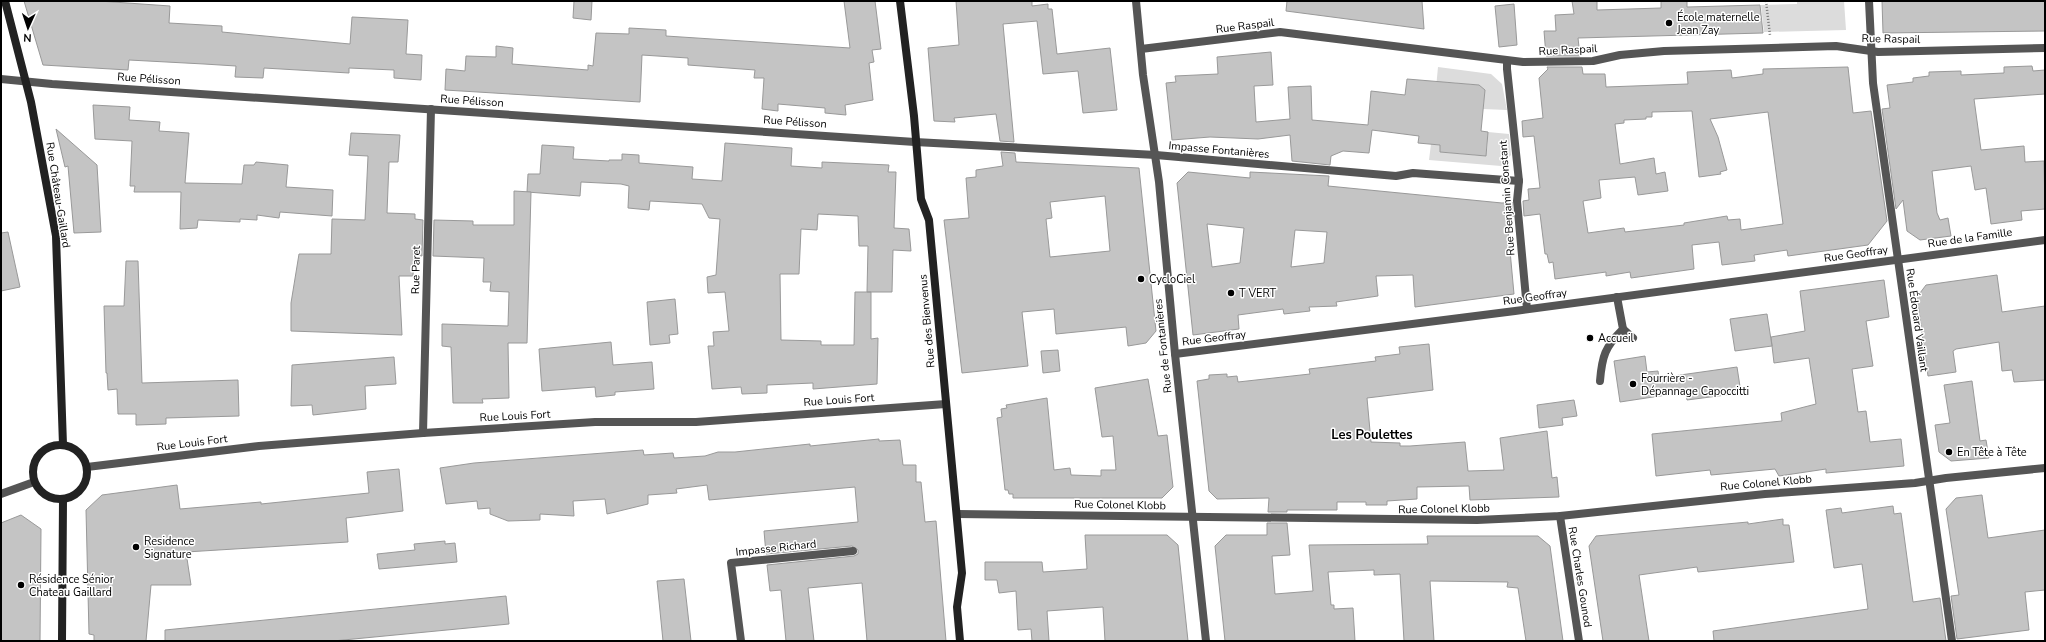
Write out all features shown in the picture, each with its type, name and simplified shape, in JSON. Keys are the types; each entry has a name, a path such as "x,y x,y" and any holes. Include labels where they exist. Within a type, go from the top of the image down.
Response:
{"street":[{"name":"Rue Château-Gaillard","path":"5,1 27,82 56,236 63,445"},
{"name":"Rue des Bienvenus","path":"900,1 921,199 929,220 957,514 962,573 957,607 960,641"},
{"name":"Rue de Fontanières","path":"1136,1 1143,75 1156,155 1175,354 1206,641"},
{"name":"Rue Édouard Vaillant","path":"1869,1 1873,83 1952,641"},
{"name":"Rue Raspail","path":"1141,49 1280,32 1524,62 1593,61 1620,55 1664,51 1828,46 1871,51 2045,48"},
{"name":"Rue Benjamin Constant","path":"1508,61 1507,69 1519,181 1517,202 1527,310"},
{"name":"Rue Pélisson","path":"1,79 27,82 915,142"},
{"name":"Rue Paret","path":"423,433 431,109"},
{"name":"Impasse Fontanières","path":"915,142 1156,155 1396,176 1413,173 1519,181"},
{"name":"Rue de la Famille","path":"1898,259 2045,240"},
{"name":"Rue Geoffray","path":"1175,354 1527,310 1898,259"},
{"path":"1617,297 1623,329 1633,338"},
{"path":"1600,381 1601,361 1608,344 1623,329"},
{"name":"Rue Louis Fort","path":"87,467 259,446 423,433 595,422 696,422 946,404"},
{"path":"63,445 70,446 81,454 87,467 88,476 82,488 72,497 63,500 45,496 38,490 34,482 32,472 38,455 45,449 63,445"},
{"name":"Rue Colonel Klobb","path":"957,514 1403,521 1477,520 1560,516 1757,495 2045,468"},
{"path":"1,494 34,482"},
{"path":"62,641 63,500"},
{"name":"Rue Charles Gounod","path":"1560,516 1580,641"},
{"name":"Impasse Richard","path":"741,641 731,563 853,551"}],"path":[{"path":"1766,1 1770,35"}],"shaded area":[{"path":"1797,1 1844,1 1846,30 1764,32 1761,5 1797,4"},
{"path":"1438,67 1491,74 1502,84 1507,110 1483,109 1485,90 1479,85 1447,82 1446,88 1436,88"},
{"path":"1488,132 1509,134 1511,155 1501,166 1429,160 1431,144 1440,145 1440,152 1483,156 1487,152"}],"building":[{"path":"24,1 99,1 170,6 169,23 222,26 222,32 350,44 352,17 408,20 406,54 422,55 421,80 394,78 394,70 349,68 349,73 264,68 263,78 235,77 236,66 204,64 129,60 128,70 43,65"},
{"path":"574,1 592,1 591,20 573,18"},
{"path":"844,1 875,1 881,49 872,50 874,62 869,63 873,100 845,105 846,115 825,113 825,108 778,104 778,111 762,109 764,78 754,78 755,70 688,65 688,58 642,55 640,102 445,90 446,69 465,71 466,56 496,57 496,46 513,48 512,64 588,70 588,65 593,66 596,33 629,34 629,28 666,30 666,36 850,48"},
{"path":"956,1 1032,1 1032,6 1048,4 1048,9 1052,9 1057,54 1110,48 1117,110 1083,113 1078,71 1043,74 1037,21 1003,24 1014,142 1000,141 996,114 954,118 955,122 934,121 928,48 959,45"},
{"path":"1287,1 1422,1 1424,29 1286,11"},
{"name":"École maternelle Jean Zay","path":"1572,1 1597,1 1597,10 1661,8 1661,1 1687,1 1687,7 1760,5 1763,33 1578,38 1580,56 1546,56 1544,31 1556,31 1555,15 1574,14"},
{"path":"1882,1 2045,1 2045,31 1883,33"},
{"path":"1514,4 1517,45 1499,47 1495,6"},
{"path":"1271,52 1273,85 1254,86 1256,122 1290,119 1288,87 1311,86 1312,120 1368,125 1371,91 1405,95 1407,79 1479,85 1485,90 1481,131 1488,132 1486,156 1440,152 1440,145 1418,143 1419,136 1372,130 1369,153 1343,151 1331,156 1330,165 1292,161 1290,135 1258,139 1210,137 1172,140 1166,83 1176,82 1175,76 1218,74 1217,57"},
{"path":"2032,66 2033,71 2045,70 2045,94 1974,99 1981,150 2024,146 2025,162 2044,161 2045,209 2021,211 2022,220 1991,224 1986,188 1975,190 1971,166 1932,171 1937,213 1940,220 1948,218 1951,236 1920,240 1907,231 1903,200 1896,209 1882,109 1890,108 1887,85 1913,82 1913,78 1929,76 1929,72 1961,71 1961,75 2004,73 2004,67"},
{"path":"1547,67 1582,67 1583,74 1605,74 1606,87 1688,84 1687,72 1731,70 1732,78 1763,74 1763,69 1848,67 1853,113 1871,111 1887,221 1868,245 1788,256 1787,250 1754,255 1755,261 1722,265 1719,242 1692,245 1694,269 1631,278 1630,272 1606,276 1606,272 1555,279 1553,262 1549,263 1547,254 1545,254 1540,214 1524,216 1523,201 1529,200 1528,189 1540,188 1534,136 1523,137 1522,121 1543,118 1539,78 1548,69","holes":["1692,111 1699,177 1721,174 1720,172 1727,170 1718,137 1710,119 1768,112 1783,224 1741,230 1740,219 1728,220 1727,216 1684,223 1684,225 1625,232 1624,228 1588,233 1583,201 1601,198 1599,180 1635,177 1638,195 1668,191 1665,172 1656,174 1654,158 1620,164 1615,124 1624,123 1624,120 1646,119 1646,117 1652,117 1652,112"]},
{"path":"93,105 130,107 129,120 160,122 159,131 189,133 185,183 242,184 244,165 254,165 256,162 288,165 286,187 333,190 332,216 280,212 279,218 257,215 257,220 240,219 240,222 198,220 197,228 180,229 181,192 134,192 135,186 130,186 132,141 95,139"},
{"path":"56,129 97,165 101,232 74,233 68,166 65,167"},
{"path":"351,133 400,135 398,162 389,162 387,213 415,214 415,219 423,220 422,256 414,255 413,276 399,276 402,335 291,331 291,303 299,254 331,254 332,219 365,220 368,156 349,155"},
{"path":"725,143 792,148 791,166 822,168 822,162 889,165 888,172 896,172 894,228 909,229 911,251 893,250 892,292 871,292 871,339 878,338 877,384 813,389 813,383 767,385 767,393 742,394 741,387 712,389 708,346 714,346 713,332 729,331 725,292 708,293 707,277 716,275 720,219 709,218 702,204 650,201 649,210 628,208 629,186 621,184 581,182 580,196 527,192 528,174 540,174 542,145 574,147 573,159 609,161 622,160 622,154 639,155 639,163 693,167 692,179 722,181","holes":["818,214 858,216 859,246 868,246 867,292 855,292 854,345 821,345 821,341 781,340 780,274 799,274 801,229 817,230"]},
{"path":"1001,152 1015,153 1016,162 1139,168 1156,331 1146,343 1128,346 1126,327 1056,334 1054,309 1022,312 1028,366 962,373 944,220 969,218 966,178 976,177 976,170 1003,166","holes":["1105,196 1110,251 1050,257 1046,219 1052,218 1050,202"]},
{"path":"1188,172 1250,178 1250,172 1329,176 1328,186 1502,203 1512,202 1513,217 1507,218 1514,294 1415,307 1413,275 1376,276 1378,296 1336,302 1337,306 1309,307 1310,311 1284,314 1283,309 1238,315 1239,329 1193,335 1177,183","holes":["1207,224 1244,228 1240,263 1212,267","1295,230 1327,232 1324,263 1291,267"]},
{"path":"514,191 531,192 527,343 508,343 509,398 482,399 483,403 453,403 451,347 442,346 442,324 508,326 509,292 490,291 491,282 483,282 484,258 433,256 434,220 473,221 473,225 514,225"},
{"path":"8,232 20,287 1,291 1,233"},
{"path":"126,261 138,261 142,383 238,380 239,416 166,418 166,424 136,425 136,414 118,414 117,389 108,390 104,306 124,306"},
{"path":"1997,275 2002,312 2045,306 2045,380 2014,382 2012,370 2002,371 1999,342 1956,349 1953,351 1956,372 1928,376 1917,297 1926,285"},
{"path":"1884,280 1889,317 1866,321 1873,366 1852,369 1858,412 1866,411 1870,442 1901,439 1904,466 1826,473 1826,469 1779,476 1775,469 1711,475 1710,470 1656,476 1652,434 1782,421 1781,413 1816,404 1809,358 1774,363 1771,337 1805,331 1800,291"},
{"path":"675,299 678,334 669,335 670,343 650,345 647,302"},
{"path":"1767,314 1772,346 1735,351 1730,319"},
{"path":"611,342 613,365 652,362 654,389 615,392 615,395 596,397 595,387 542,391 539,349"},
{"path":"1429,344 1433,390 1367,398 1371,442 1400,443 1400,446 1410,446 1465,442 1468,471 1504,470 1500,438 1547,431 1552,478 1557,477 1559,497 1470,500 1469,486 1417,487 1417,499 1387,501 1387,505 1366,505 1366,502 1337,502 1337,510 1287,510 1287,512 1268,512 1269,498 1217,499 1209,491 1197,381 1209,379 1209,375 1227,374 1227,377 1237,376 1238,382 1310,374 1309,369 1376,361 1375,357 1400,354 1399,347"},
{"path":"1058,350 1060,371 1043,373 1041,351"},
{"path":"1645,356 1647,372 1658,371 1659,378 1737,367 1741,393 1687,400 1686,392 1620,402 1614,361"},
{"path":"394,357 396,384 365,386 366,409 313,415 312,405 291,406 292,365"},
{"path":"1148,379 1158,436 1167,435 1173,487 1162,498 1013,498 1013,494 1009,494 1008,490 1005,490 997,418 1002,417 1001,409 1007,408 1006,405 1047,398 1054,470 1070,468 1071,475 1101,476 1101,470 1116,470 1113,436 1102,437 1095,388"},
{"path":"1972,381 1980,441 1986,440 1989,458 1951,461 1939,452 1935,425 1950,423 1944,385"},
{"path":"1574,400 1577,416 1562,418 1563,425 1539,428 1537,405"},
{"path":"879,439 879,441 900,440 903,465 916,465 916,482 921,482 925,522 936,521 946,641 867,641 862,583 808,588 814,641 786,641 781,590 770,591 767,565 854,556 858,554 858,550 852,546 766,554 764,531 858,522 855,487 709,500 707,485 676,489 677,493 648,495 648,504 607,514 605,499 573,501 574,516 540,514 540,520 508,521 490,514 490,508 478,509 477,501 446,504 440,468 474,463 643,450 644,455 673,453 674,458 705,456 718,452 735,452 810,444 810,446"},
{"path":"399,469 403,511 346,518 348,542 186,552 191,585 151,585 146,641 94,641 94,635 89,634 86,510 102,495 177,485 180,509 261,502 261,504 369,493 367,472"},
{"path":"1982,495 1988,538 2045,530 2045,590 2025,592 2029,630 1957,639 1951,596 1959,595 1946,509 1956,498"},
{"path":"1893,506 1894,514 1901,513 1913,602 1940,598 1946,641 1714,641 1713,631 1868,609 1862,564 1834,568 1826,510 1841,508 1842,513"},
{"name":"Résidence Sénior Chateau Gaillard","path":"21,515 41,529 40,641 1,641 1,523"},
{"path":"1783,519 1783,525 1789,525 1794,562 1698,572 1697,567 1639,575 1649,641 1603,641 1589,546 1596,536 1748,522 1748,524"},
{"path":"1267,523 1287,523 1290,555 1272,556 1275,594 1313,591 1309,545 1428,544 1427,536 1538,536 1550,546 1563,641 1526,641 1518,588 1507,587 1508,582 1430,581 1434,641 1404,641 1400,574 1374,575 1374,570 1328,572 1331,605 1334,605 1334,609 1353,608 1355,641 1225,641 1215,546 1226,535 1267,535"},
{"path":"1085,535 1167,535 1178,545 1188,641 1105,641 1103,607 1047,611 1049,641 1032,641 1031,629 1018,630 1016,591 999,593 997,580 985,580 985,562 1042,562 1043,572 1087,569"},
{"path":"445,541 445,544 455,543 457,562 379,569 377,554 415,550 414,544"},
{"path":"684,579 691,641 663,641 657,581"},
{"path":"506,596 509,624 333,641 165,641 165,630"}],"place":[{"name":"École maternelle Jean Zay","path":"1669,23"},
{"name":"CycloCiel","path":"1141,279"},
{"name":"T VERT","path":"1231,293"},
{"name":"Accueil","path":"1590,338"},
{"name":"Fourrière - Dépannage Capoccitti","path":"1633,384"},
{"name":"En Tête à Tête","path":"1949,452"},
{"name":"Residence Signature","path":"136,547"},
{"name":"Résidence Sénior Chateau Gaillard","path":"21,585"}],"district":[{"name":"Les Poulettes","path":"1372,435"}]}
